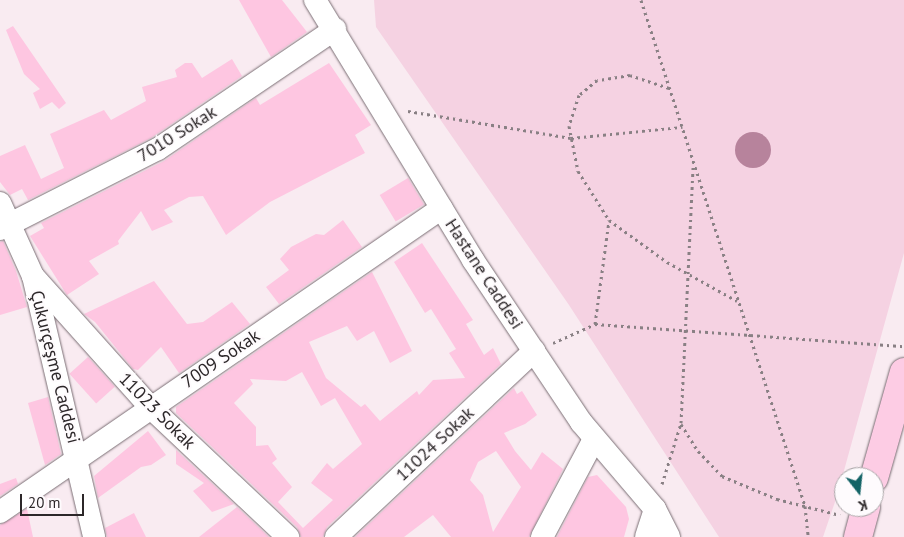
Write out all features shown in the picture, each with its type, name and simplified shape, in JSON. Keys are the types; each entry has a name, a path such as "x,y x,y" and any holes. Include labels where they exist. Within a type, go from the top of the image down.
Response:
{"main road":[{"path":"877,467 904,372"}],"street":[{"name":"Hastane Caddesi","path":"319,1 442,208 534,351 594,439 655,509 669,537"},
{"name":"7010 Sokak","path":"6,227 158,149 335,28"},
{"name":"Çukurçeşme Caddesi","path":"0,203 6,227 33,276 78,457 94,537"},
{"name":"7009 Sokak","path":"0,512 150,407 442,208"},
{"name":"11023 Sokak","path":"33,276 150,407 288,537"},
{"name":"11024 Sokak","path":"336,537 534,351"},
{"path":"542,537 594,439"},
{"path":"646,537 655,509"}],"path":[{"path":"641,0 805,506 808,537"},
{"path":"670,88 630,75 597,80 579,95 569,126 578,171 609,220 688,274 738,301"},
{"path":"382,107 571,138 682,127"},
{"path":"655,509 681,424 694,162"},
{"path":"595,324 609,220"},
{"path":"534,351 595,324 904,346"},
{"path":"681,424 698,451 722,476 778,499 860,525"}],"shaded area":[{"path":"374,0 904,0 904,253 845,467 834,467 834,505 823,537 719,537 569,305 376,27"},
{"path":"753,132 766,137 771,150 766,163 753,168 740,163 735,150 740,137"}],"building":[{"path":"239,0 282,0 307,32 271,57"},
{"path":"13,26 66,103 59,109 52,102 40,109 33,93 40,89 24,74 6,30"},
{"path":"232,59 242,76 151,138 28,200 22,189 10,195 0,182 0,156 25,145 41,179 64,168 50,134 104,110 111,120 146,101 142,87 177,77 175,70 185,63 192,63 202,78"},
{"path":"329,63 371,125 355,135 365,153 270,202 226,235 203,196 189,197 164,210 173,222 152,231 141,211 118,241 119,244 89,261 99,274 67,295 30,236 44,228 41,223 164,161 256,98 260,105"},
{"path":"408,178 424,205 396,222 380,195"},
{"path":"343,220 362,247 279,304 266,287 289,270 280,259 291,247 316,234 324,235"},
{"path":"3,241 16,271 27,307 0,315 0,242"},
{"path":"422,243 473,320 466,324 484,355 493,348 501,364 327,527 323,537 301,537 297,527 176,413 176,407 372,272 412,351 390,363 374,331 357,341 347,326 309,342 326,378 361,407 365,404 380,421 417,391 419,395 433,380 465,378 449,353 456,349 431,309 425,313 394,262","holes":["302,372 321,406 335,398 362,444 333,469 327,463 311,483 333,500 303,528 278,502 292,487 272,463 277,459 268,445 256,446 256,427 234,403 253,384 250,379 286,381"]},
{"path":"154,281 187,324 203,322 232,302 250,324 179,373 161,347 138,370 133,369 95,322 84,314"},
{"path":"88,357 115,387 96,403 69,374"},
{"path":"514,388 517,394 522,391 537,415 525,424 504,433 515,451 531,470 542,452 563,469 529,537 451,537 433,515 404,537 355,537","holes":["496,451 521,487 493,532 483,495 470,480 478,462"]},
{"path":"48,397 61,454 45,465 28,403"},
{"path":"148,431 166,455 151,465 141,467 98,498 94,476"},
{"path":"176,450 234,504 212,512 193,491 204,483 176,464"},
{"path":"597,475 626,507 629,519 624,537 557,537 588,477"},
{"path":"16,478 18,484 0,496 0,484"},
{"path":"237,507 269,537 199,537"},
{"path":"27,509 33,537 0,537 0,525"},
{"path":"134,513 146,537 107,537 105,528"}]}
